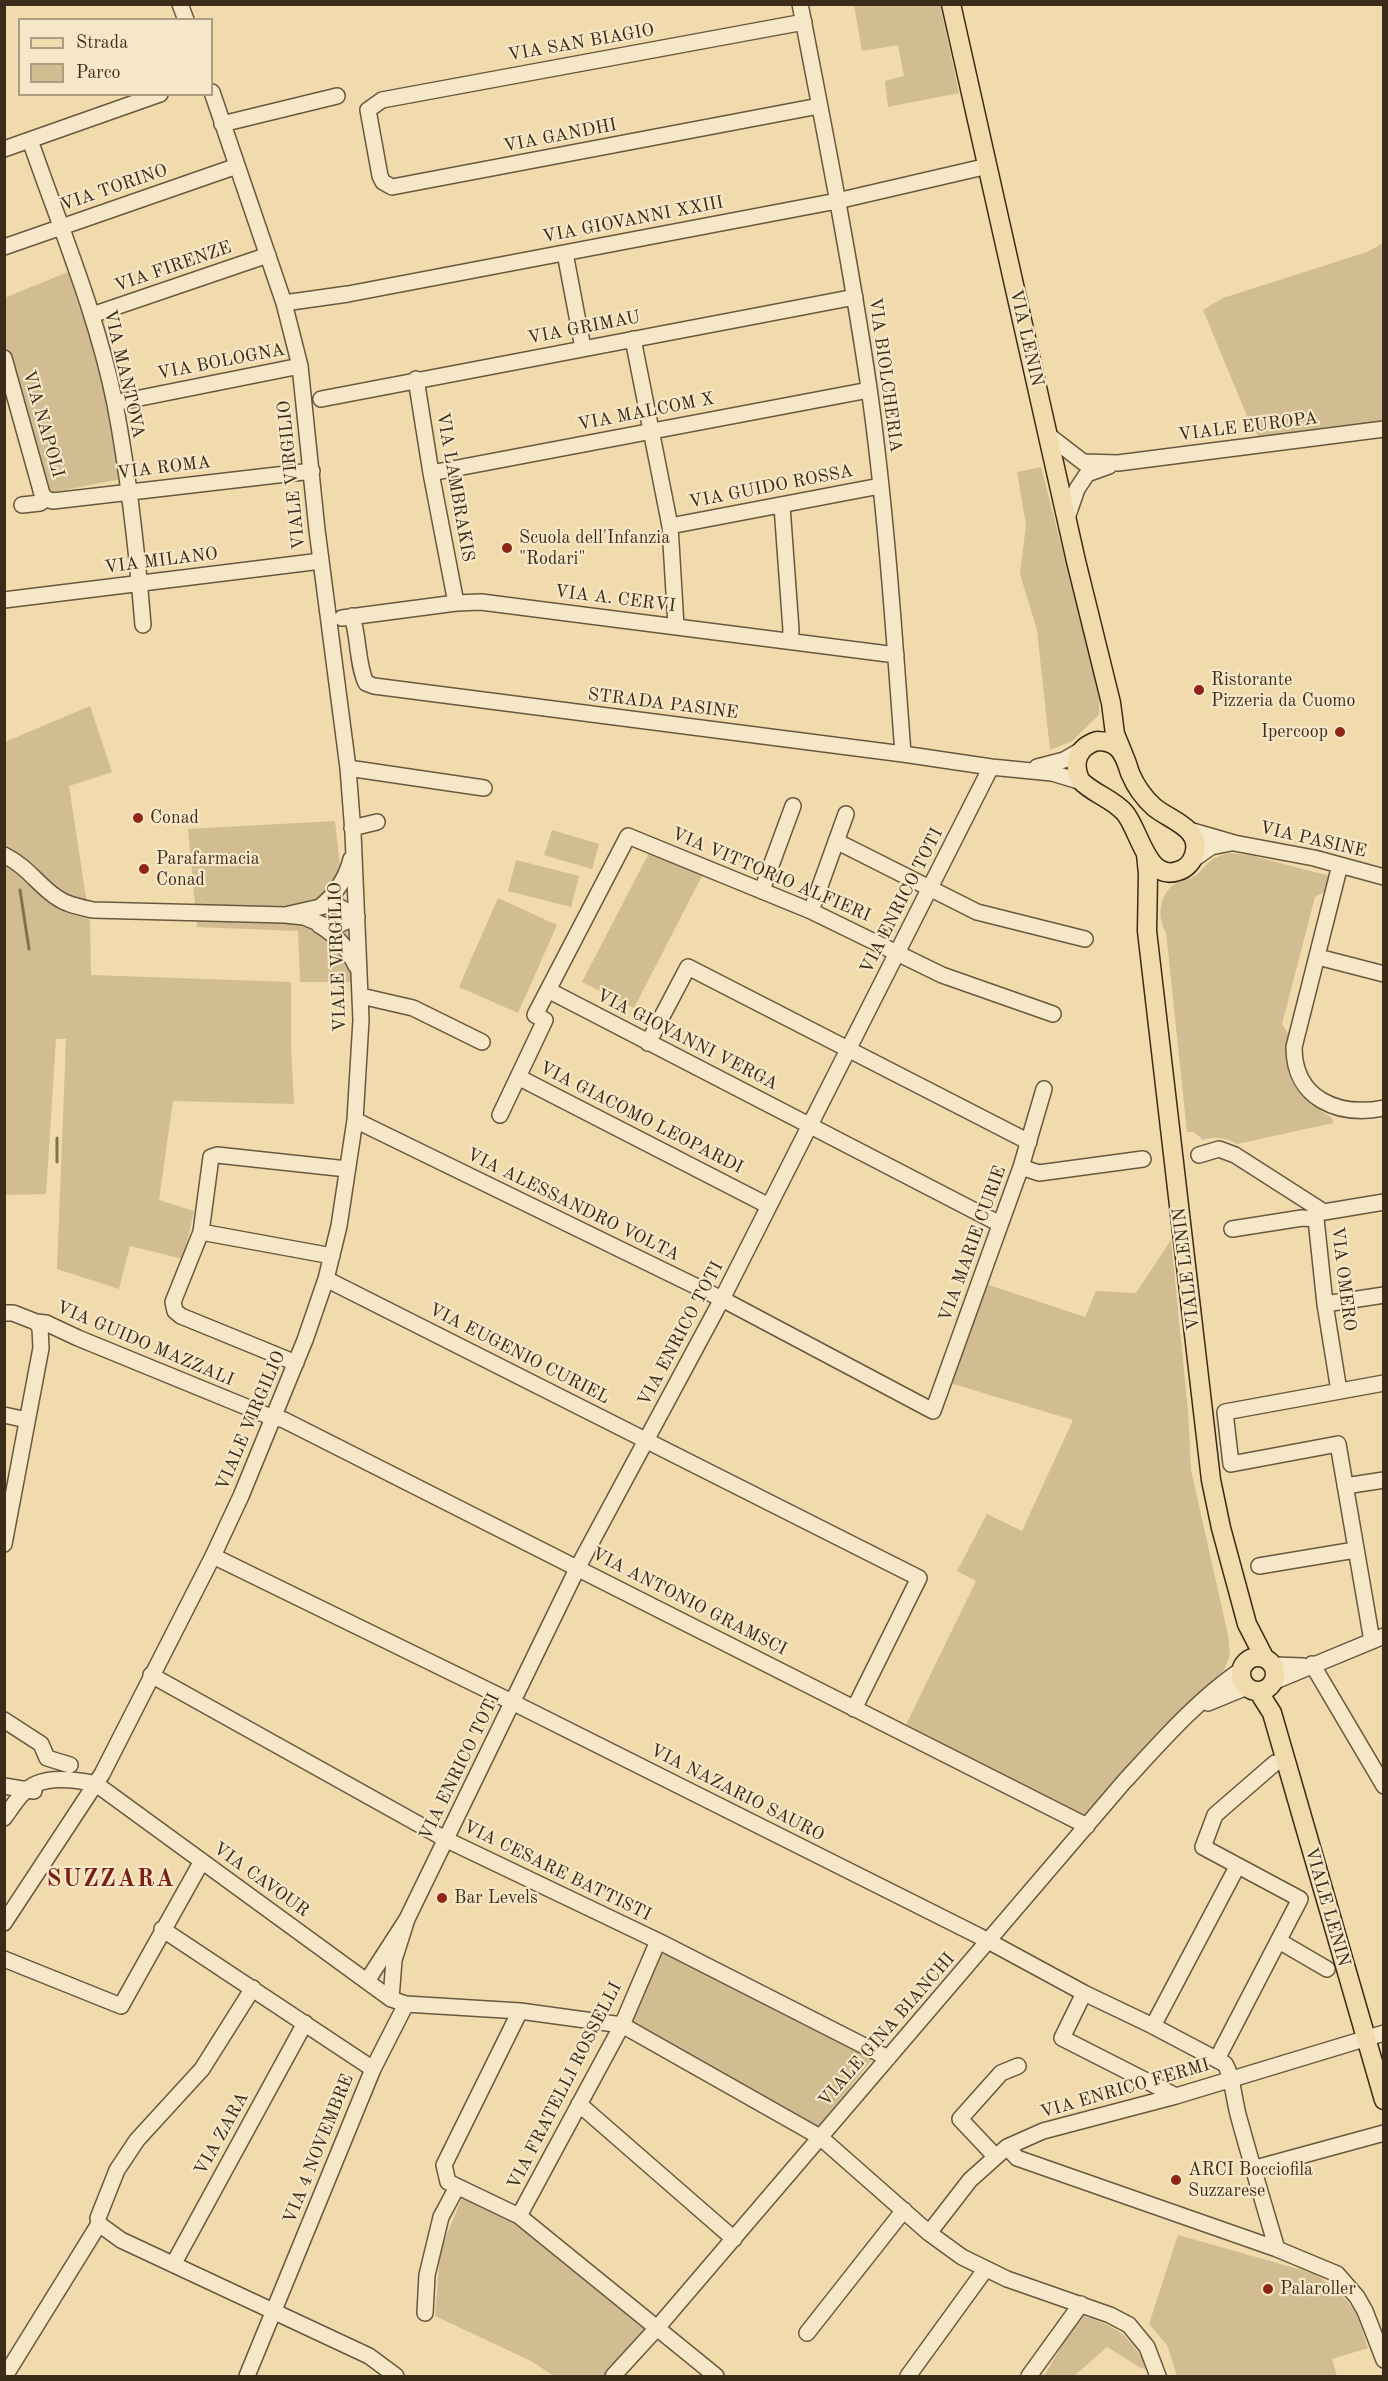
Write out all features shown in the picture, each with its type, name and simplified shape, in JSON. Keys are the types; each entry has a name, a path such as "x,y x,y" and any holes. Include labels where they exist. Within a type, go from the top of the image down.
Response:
{"main road":[{"name":"VIA LENIN","path":"951,4 1066,518 1111,703 1115,734 1135,784 1152,805 1189,830"},
{"name":"VIA LENIN","path":"1086,746 1100,735 1107,716 1103,672"},
{"path":"1124,756 1113,744 1106,741 1086,746 1076,764 1077,773 1082,782 1123,811 1136,830 1146,854 1155,867 1162,871 1185,866"},
{"path":"1147,911 1158,886 1185,866 1195,845 1189,830"},
{"name":"VIALE LENIN","path":"1146,854 1147,932 1211,1480 1259,1675 1375,2035 1383,2100"}],"street":[{"name":"VIA BIOLCHERIA","path":"800,4 855,297 869,390 896,655 903,754"},
{"name":"VIA SAN BIAGIO","path":"368,110 382,100 804,22"},
{"name":"VIALE VIRGILIO","path":"4,1923 96,1784 213,1556 296,1363 326,1279 355,1120 361,996 354,847 348,768 321,561 300,366 284,303 213,95"},
{"path":"4,149 154,96"},
{"path":"222,124 337,96"},
{"name":"VIA GANDHI","path":"368,110 380,176 383,182 392,187 819,106"},
{"name":"VIA MANTOVA","path":"30,140 92,315 115,403 129,492 143,625"},
{"name":"VIA TORINO","path":"4,247 237,166"},
{"name":"VIA GIOVANNI XXIII","path":"284,303 348,294 837,201 988,166"},
{"path":"565,253 583,348"},
{"name":"VIA FIRENZE","path":"92,315 268,255"},
{"name":"VIA GRIMAU","path":"321,399 416,379 855,297"},
{"path":"633,339 670,526 675,626"},
{"name":"VIA NAPOLI","path":"4,358 8,383 42,494 46,499"},
{"name":"VIA BOLOGNA","path":"115,403 300,366"},
{"name":"VIA LAMBRAKIS","path":"416,379 456,603"},
{"name":"VIA MALCOM X","path":"431,473 869,390"},
{"name":"VIALE EUROPA","path":"1085,468 1383,429"},
{"path":"1048,435 1085,468"},
{"path":"1056,473 1085,468"},
{"path":"1066,518 1085,468"},
{"name":"VIA ROMA","path":"22,505 40,503 46,499 53,501 312,471"},
{"name":"VIA GUIDO ROSSA","path":"670,526 880,486"},
{"path":"782,506 790,641"},
{"name":"VIA MILANO","path":"4,600 321,561"},
{"name":"VIA A. CERVI","path":"330,620 456,603 481,602 896,655"},
{"name":"STRADA PASINE","path":"352,616 362,675 366,683 374,686 903,754 991,768 1025,770"},
{"path":"1025,770 1056,762 1086,746"},
{"path":"348,768 484,788"},
{"name":"VIA ENRICO TOTI","path":"367,1981 407,1918 578,1567 722,1299 991,768"},
{"path":"1025,770 1063,775 1082,782"},
{"path":"762,890 793,806"},
{"path":"811,911 846,814"},
{"path":"352,828 377,822"},
{"name":"VIA PASINE","path":"1189,830 1233,843 1314,858 1383,877"},
{"name":"VIA VITTORIO ALFIERI","path":"548,990 628,836 811,911 942,975 1053,1014"},
{"path":"836,841 977,912 1085,939"},
{"path":"1185,866 1211,848 1233,843"},
{"path":"320,907 338,889 347,873 354,847"},
{"path":"4,855 21,864 56,897 75,906 93,910 304,917 332,933 349,952 360,976"},
{"path":"1340,865 1294,1047 1294,1062 1300,1078 1312,1092 1330,1106 1347,1111 1383,1108"},
{"path":"285,915 329,905 338,906 357,917"},
{"path":"316,923 335,926 357,917"},
{"path":"1318,957 1383,974"},
{"path":"648,1043 688,968 1029,1142"},
{"name":"VIA GIACOMO LEOPARDI","path":"548,990 535,1015 545,1020 518,1077 769,1206"},
{"name":"VIA GIOVANNI VERGA","path":"548,990 1000,1224"},
{"path":"361,996 413,1008 482,1042"},
{"path":"500,1116 518,1077"},
{"name":"VIA MARIE CURIE","path":"933,1411 1022,1167 1044,1089"},
{"name":"VIA ALESSANDRO VOLTA","path":"355,1120 722,1299 933,1411"},
{"path":"1199,1155 1219,1149 1235,1155 1320,1216 1383,1202"},
{"path":"296,1363 181,1316 175,1311 173,1302 201,1232 211,1157 217,1155 347,1169"},
{"path":"1022,1167 1039,1173 1143,1159"},
{"name":"VIA OMERO","path":"1232,1229 1320,1216 1325,1304 1339,1391"},
{"path":"201,1232 332,1256"},
{"name":"VIA EUGENIO CURIEL","path":"326,1279 919,1578 854,1709"},
{"path":"1325,1304 1383,1295"},
{"name":"VIA GUIDO MAZZALI","path":"4,1313 13,1313 36,1322 46,1323 273,1417"},
{"path":"4,1544 9,1503 27,1434 27,1420 41,1348 40,1328 36,1322"},
{"path":"1259,1675 1287,1667 1312,1664 1378,1638 1355,1550 1338,1444 1231,1464 1225,1412 1383,1383"},
{"path":"4,1415 27,1420"},
{"name":"VIA ANTONIO GRAMSCI","path":"273,1417 285,1420 578,1567 1087,1826"},
{"path":"1345,1486 1383,1480"},
{"path":"1259,1566 1355,1550"},
{"name":"VIA NAZARIO SAURO","path":"213,1556 513,1702 989,1941 1084,1993 1217,2059 1225,2064 1231,2079"},
{"path":"1312,1664 1383,1786"},
{"name":"VIA CESARE BATTISTI","path":"151,1675 447,1840 658,1941 888,2058"},
{"name":"VIALE GINA BIANCHI","path":"613,2376 734,2239 1124,1783 1192,1711 1221,1684 1259,1675"},
{"path":"4,1720 41,1744 47,1758 31,1787 4,1818"},
{"path":"47,1758 70,1765"},
{"path":"1217,2059 1300,1899 1203,1847 1215,1815 1275,1763"},
{"path":"4,1786 67,1790 96,1784"},
{"name":"VIA CAVOUR","path":"96,1784 391,1999 406,2004"},
{"path":"4,1959 121,2006 162,1929 202,1862"},
{"path":"1153,2026 1237,1867"},
{"name":"VIA ENRICO TOTI","path":"391,1999 394,1960 407,1918"},
{"path":"162,1929 373,2069"},
{"name":"VIA FRATELLI ROSSELLI","path":"519,2216 622,2025 658,1941"},
{"path":"1279,1941 1327,1969"},
{"path":"5,2376 99,2224 98,2218 117,2170 137,2140 202,2069 253,1988"},
{"path":"1084,1993 1062,2038 1176,2096"},
{"name":"VIA FRATELLI ROSSELLI","path":"406,2004 520,2011 622,2025"},
{"name":"VIA 4 NOVEMBRE","path":"247,2376 373,2069 406,2004"},
{"path":"520,2011 444,2165 447,2182 519,2216 716,2376"},
{"name":"VIA ZARA","path":"174,2263 305,2023"},
{"path":"622,2025 820,2137 929,2233 962,2257 985,2270 1110,2314 1129,2325 1147,2347 1158,2376"},
{"name":"VIA ENRICO FERMI","path":"929,2233 970,2180 1001,2151 1043,2131 1176,2096 1375,2035"},
{"path":"1018,2066 1001,2073 960,2119 1001,2151 1017,2158 1277,2249 1337,2274 1365,2311 1383,2360"},
{"path":"1231,2079 1232,2095 1252,2169 1277,2249"},
{"path":"579,2104 734,2239"},
{"path":"1252,2169 1383,2133"},
{"path":"425,2313 427,2275 441,2217 458,2187"},
{"path":"807,2332 904,2211"},
{"path":"99,2224 121,2240 369,2356 396,2376"},
{"path":"908,2376 985,2270"},
{"path":"1029,2376 1080,2304"}],"green space":[{"path":"854,5 940,5 959,93 888,107 885,81 904,76 898,45 862,51"},
{"path":"1383,243 1383,428 1260,439 1250,423 1203,310 1223,298 1367,252"},
{"path":"68,272 111,402 126,478 50,493 5,344 4,298"},
{"path":"1041,467 1099,692 1099,715 1072,741 1050,750 1037,630 1020,574 1026,525 1017,472"},
{"path":"90,706 112,772 69,786 90,924 91,975 291,982 294,1104 173,1101 159,1200 194,1211 183,1259 130,1246 119,1289 57,1269 66,1039 56,1039 46,1194 5,1195 4,865 14,870 5,858 5,742"},
{"path":"335,821 353,982 300,982 298,931 197,927 188,829"},
{"path":"552,830 599,844 592,869 544,855"},
{"path":"650,851 703,874 634,1008 582,982"},
{"path":"1229,853 1249,855 1330,876 1327,890 1315,897 1282,1024 1289,1035 1288,1063 1295,1084 1310,1102 1332,1118 1333,1123 1237,1144 1220,1138 1203,1140 1194,1132 1187,1132 1166,932 1161,920 1162,901 1173,885 1195,876 1212,859"},
{"path":"516,860 579,876 571,907 508,891"},
{"path":"498,898 557,925 518,1013 459,987"},
{"path":"1171,1240 1188,1411 1191,1470 1228,1635 1230,1655 1224,1670 1082,1819 904,1729 976,1581 957,1571 987,1514 1022,1531 1073,1420 950,1383 983,1283 1085,1317 1096,1291 1136,1293"},
{"path":"665,1941 883,2045 818,2128 628,2025"},
{"path":"462,2198 516,2222 652,2334 613,2376 554,2376 531,2361 435,2316 440,2251"},
{"path":"1178,2235 1316,2274 1339,2292 1356,2312 1368,2348 1332,2359 1337,2376 1177,2376 1167,2345 1149,2324"},
{"path":"1080,2315 1114,2328 1122,2334 1135,2348 1149,2370 1139,2367 1107,2347 1074,2376 1044,2376"}],"waterway":[{"path":"20,890 29,949"},
{"path":"57,1138 57,1162"}],"place":[{"name":"Scuola dell'Infanzia \"Rodari\"","path":"507,548"},
{"name":"Ristorante Pizzeria da Cuomo","path":"1199,690"},
{"name":"Ipercoop","path":"1340,732"},
{"name":"Conad","path":"138,818"},
{"name":"Parafarmacia Conad","path":"144,869"},
{"name":"Bar Levels","path":"442,1898"},
{"name":"ARCI Bocciofila Suzzarese","path":"1176,2180"},
{"name":"Palaroller","path":"1268,2289"}],"district":[{"name":"SUZZARA","path":"111,1880"}]}
